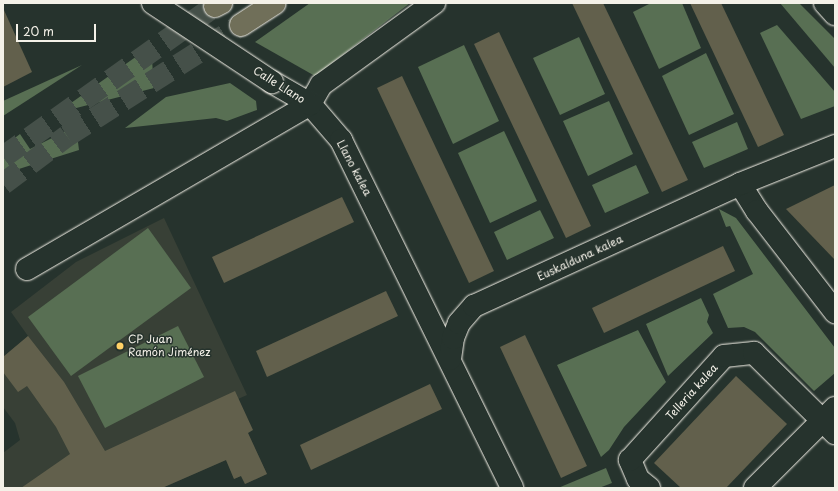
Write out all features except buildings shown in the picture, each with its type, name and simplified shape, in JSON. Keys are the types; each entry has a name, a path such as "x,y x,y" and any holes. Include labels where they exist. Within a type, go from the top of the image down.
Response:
{"main road":[{"path":"241,25 275,3"}],"street":[{"name":"Calle Llano","path":"153,3 272,82 310,104 321,85 434,3"},
{"path":"825,3 835,14"},
{"path":"28,269 310,104"},
{"name":"Llano kalea","path":"310,104 341,140 450,359 512,488"},
{"name":"Euskalduna kalea","path":"450,359 453,338 459,323 474,306 740,184 835,146"},
{"path":"740,184 757,211 835,312"},
{"name":"Telleria kalea","path":"649,488 638,479 630,460 724,356 754,353 831,421 755,488"}],"shaded area":[{"name":"CP Juan Ramón Jiménez","path":"164,218 247,395 238,399 248,433 267,474 245,484 241,476 234,479 226,460 162,488 3,488 3,453 20,440 15,423 3,407 3,357 28,336 11,312 76,262"}],"green space":[{"path":"310,3 410,3 315,76 255,42"},
{"path":"651,3 682,3 701,48 659,69 633,12"},
{"path":"780,3 799,3 835,39 835,68"},
{"path":"777,25 835,92 835,106 801,119 760,33"},
{"path":"579,37 605,94 560,115 533,58"},
{"path":"464,45 499,121 453,144 418,67"},
{"path":"151,46 154,88 57,113"},
{"path":"706,53 734,114 689,135 662,76"},
{"path":"82,65 3,116 3,101"},
{"path":"230,83 256,101 257,110 227,121 216,118 125,128 166,97"},
{"path":"609,101 633,154 588,176 563,121"},
{"path":"737,122 748,149 704,168 692,142"},
{"path":"76,126 79,150 3,174 3,147 20,134 30,149"},
{"path":"504,131 537,201 490,223 458,153"},
{"path":"636,165 649,193 605,213 592,185"},
{"path":"719,209 736,218 835,348 835,373 814,391 755,332 744,327 728,328 713,294 753,274 730,226 726,227"},
{"path":"540,210 554,238 507,260 494,232"},
{"path":"148,228 191,288 71,376 28,317"},
{"path":"701,298 709,315 707,322 713,333 668,376 646,324"},
{"path":"178,326 204,377 105,428 78,376"},
{"path":"638,330 666,382 624,427 609,450 601,457 557,365"},
{"path":"606,468 612,483 599,488 558,488"}],"tunnel":[{"path":"3,157 215,6"},
{"path":"3,184 67,136 241,25"}],"place":[{"name":"CP Juan Ramón Jiménez","path":"120,346"}]}
